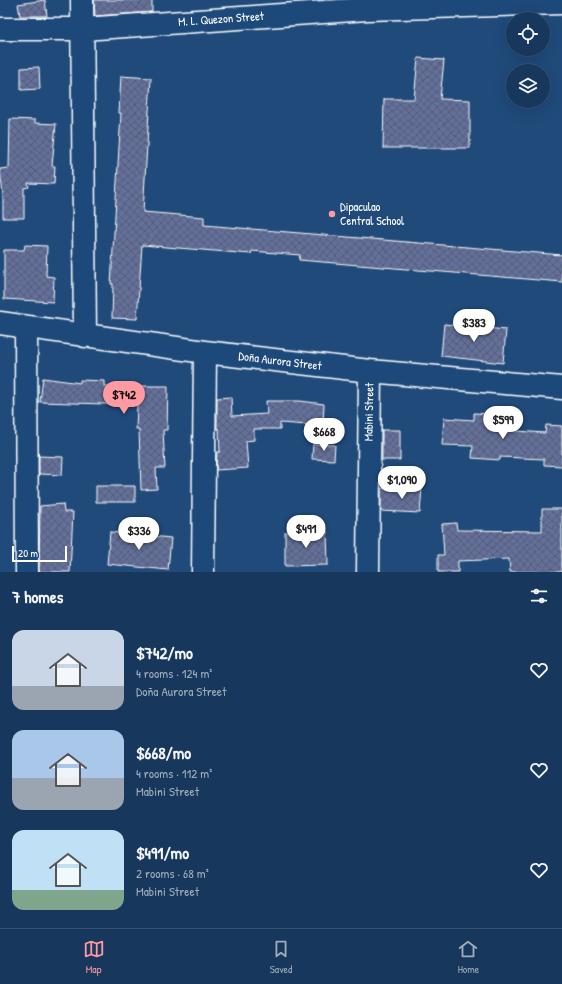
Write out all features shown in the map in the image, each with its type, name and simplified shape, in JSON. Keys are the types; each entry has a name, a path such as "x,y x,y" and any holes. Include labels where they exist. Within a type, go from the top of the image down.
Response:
{"street":[{"path":"82,0 84,336"},
{"name":"M. L. Quezon Street","path":"0,29 83,29 366,4 562,3"},
{"name":"Doña Aurora Street","path":"0,323 84,336 370,372 562,388"},
{"path":"26,327 27,572"},
{"path":"203,572 205,352"},
{"name":"Mabini Street","path":"368,572 370,372"}],"building":[{"path":"45,0 47,16 20,16 18,4"},
{"path":"94,0 152,0 152,12 95,16"},
{"path":"418,58 444,60 440,99 470,100 470,148 383,148 384,99 414,99"},
{"path":"39,67 40,89 21,90 21,68"},
{"path":"121,76 151,78 143,212 204,217 204,225 562,255 562,282 299,260 300,255 252,251 251,254 142,245 137,319 112,318 113,284 111,284 121,113 119,113"},
{"path":"10,119 35,120 35,123 56,124 52,166 55,166 54,184 28,183 29,187 24,188 24,218 3,218 3,195 0,169 9,168"},
{"path":"25,245 47,246 46,276 54,277 53,302 4,299 4,250 24,250"},
{"path":"444,324 506,330 503,363 441,356"},
{"path":"43,378 80,383 80,380 104,381 104,386 168,386 167,430 163,430 165,468 156,468 157,489 141,490 139,429 136,429 137,405 40,402"},
{"path":"231,397 232,416 267,414 266,401 300,401 324,404 323,426 280,423 280,429 254,429 254,440 246,441 248,468 216,470 217,452 220,452 219,429 217,429 217,398"},
{"path":"474,413 503,415 502,430 545,433 546,425 562,426 562,466 544,465 544,459 500,457 500,460 472,458 473,446 442,445 444,418 474,420"},
{"path":"382,430 400,430 400,460 382,460"},
{"path":"313,444 335,445 334,460 312,459"},
{"path":"39,456 63,457 62,475 39,474"},
{"path":"404,485 422,487 420,513 381,511 381,488 404,491"},
{"path":"96,486 135,486 135,502 96,502"},
{"path":"63,504 64,512 73,512 70,572 39,572 40,506"},
{"path":"542,509 562,509 562,572 510,572 509,559 458,561 458,572 438,572 438,555 444,555 442,524 456,523 457,530 542,531"},
{"path":"327,531 328,565 285,566 285,532"},
{"path":"110,532 171,538 168,570 107,564"}],"place":[{"name":"Dipaculao Central School","path":"332,214"}]}
